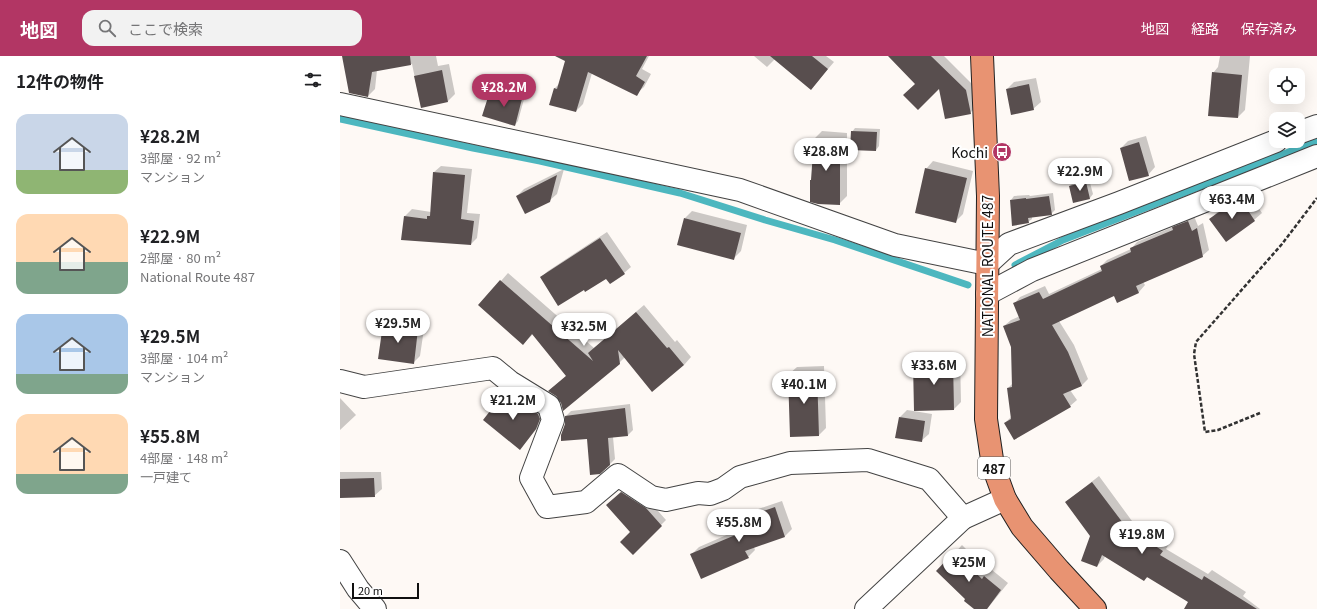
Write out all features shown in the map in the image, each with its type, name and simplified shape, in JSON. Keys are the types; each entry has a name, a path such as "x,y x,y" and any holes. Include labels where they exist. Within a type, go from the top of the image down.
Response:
{"highway":[{"name":"NATIONAL ROUTE 487","path":"982,56 988,196 986,419 993,466 1005,500 1022,527 1095,609"}],"street":[{"path":"340,104 740,190 895,245 987,264 1009,244 1119,203 1269,144"},
{"path":"1305,130 1317,126"},
{"path":"987,294 1032,270 1317,156"},
{"path":"340,381 364,387 493,368 510,382 549,406 553,420 531,478 547,507 586,502 618,475 651,498 666,500 698,493 710,494 723,489 740,477 790,463 868,460 929,479 963,518"},
{"path":"866,609 963,518 1005,500"},
{"path":"340,561 358,589 375,609"}],"path":[{"path":"1260,413 1218,430 1205,432 1194,354 1196,342 1282,244 1317,198"}],"building":[{"path":"342,56 410,56 411,65 372,72 368,97 349,93"},
{"path":"555,56 647,56 636,76 645,82 637,96 588,72 576,112 549,105 554,88 557,89 565,61"},
{"path":"770,56 812,56 828,69 811,90"},
{"path":"888,56 931,56 966,90 971,114 945,119 939,89 918,110 903,95 915,84"},
{"path":"442,70 448,102 421,108 414,76"},
{"path":"1212,72 1242,75 1238,118 1208,116"},
{"path":"1029,84 1034,110 1011,115 1006,89"},
{"path":"507,91 523,95 515,126 482,116 489,94 504,99"},
{"path":"851,131 877,132 876,151 850,150"},
{"path":"814,138 840,140 840,205 810,202 810,180"},
{"path":"1139,142 1149,176 1129,181 1120,148"},
{"path":"925,168 967,178 956,223 915,213"},
{"path":"433,172 465,175 461,219 474,221 471,245 401,240 404,216 427,219 427,216 430,216"},
{"path":"557,175 550,202 525,214 516,196"},
{"path":"1086,182 1090,199 1073,203 1069,186"},
{"path":"1049,196 1052,215 1028,218 1029,223 1012,226 1010,200"},
{"path":"1241,200 1255,221 1226,242 1209,219 1229,205"},
{"path":"684,218 741,233 734,260 677,245"},
{"path":"1188,221 1192,231 1197,228 1203,257 1136,286 1139,293 1117,303 1114,296 1052,325 1068,352 1082,386 1063,394 1071,407 1014,440 1004,423 1011,419 1007,388 1012,387 1011,347 1003,326 1020,320 1013,303 1039,292 1043,299 1102,271 1100,266 1131,252 1130,248 1173,230 1172,227"},
{"path":"600,238 625,274 610,284 606,279 558,306 540,277"},
{"path":"500,280 593,361 588,353 636,312 684,365 652,392 618,350 620,364 563,411 561,403 556,396 548,391 566,376 532,334 523,345 478,305"},
{"path":"383,324 418,329 414,364 378,359"},
{"path":"953,361 954,410 914,411 913,363"},
{"path":"817,373 819,436 790,437 788,374"},
{"path":"504,393 538,414 540,419 536,429 520,450 483,420"},
{"path":"625,408 628,436 608,438 610,465 600,474 590,475 587,439 561,441 561,435 565,424 565,416"},
{"path":"899,417 925,421 922,442 895,438"},
{"path":"374,478 375,497 340,498 340,479"},
{"path":"1092,482 1126,527 1163,551 1160,555 1202,580 1204,576 1257,609 1184,609 1188,602 1147,577 1144,581 1102,555 1097,567 1081,561 1090,536 1065,502"},
{"path":"621,492 646,508 662,526 633,555 620,542 630,532 606,505"},
{"path":"775,507 785,537 745,551 749,558 701,579 690,554 745,531 741,519"},
{"path":"954,552 982,579 984,576 1001,590 987,609 974,609 964,601 965,599 936,571"}],"waterway":[{"path":"340,119 540,161 680,193 835,240 968,285"},
{"path":"1015,265 1063,240 1317,141"}],"place":[{"name":"Kochi","path":"1002,152"}]}
